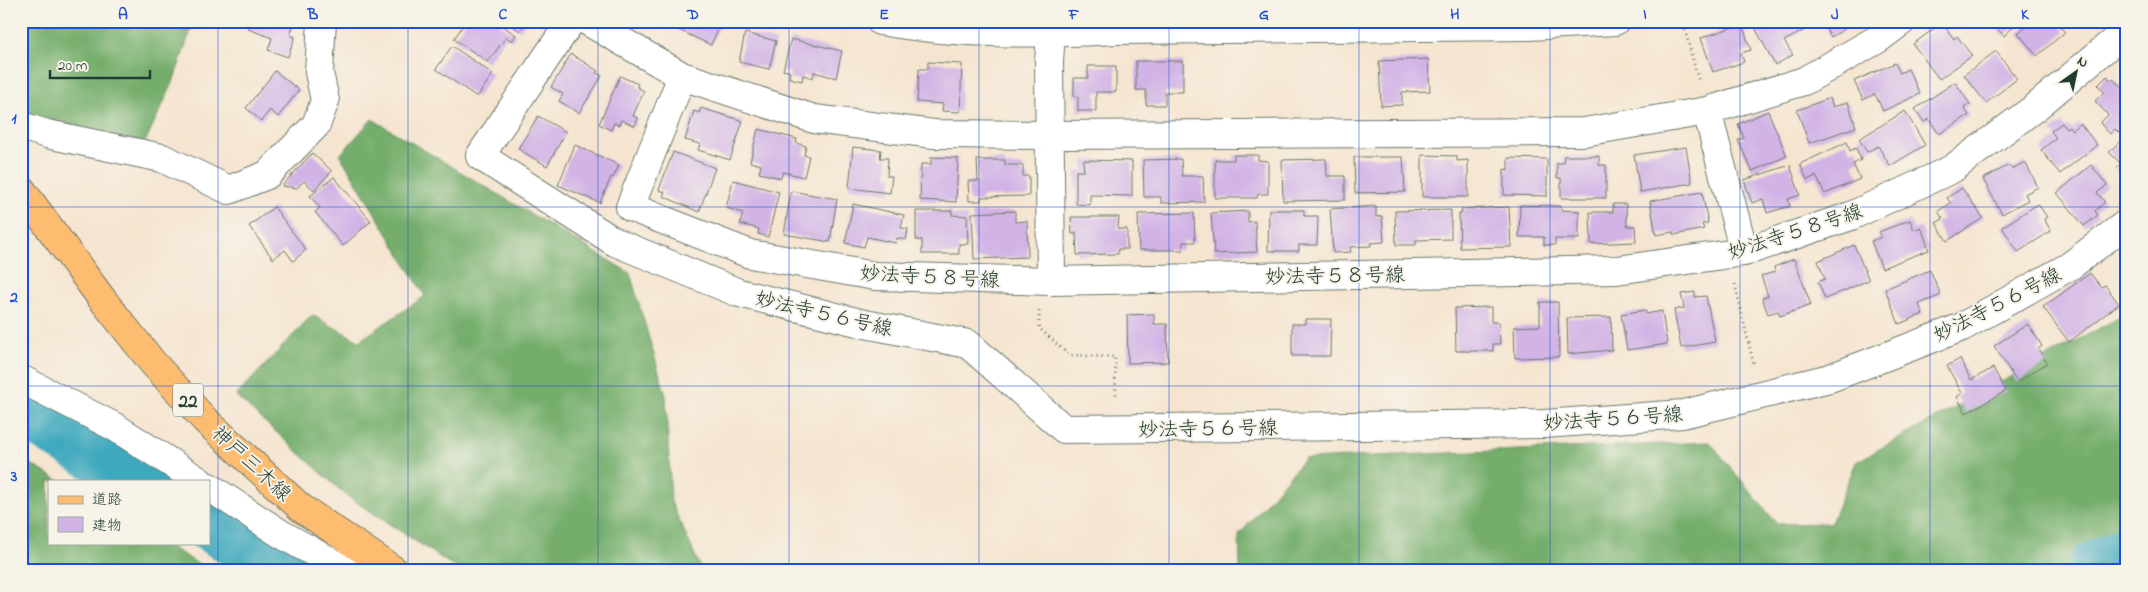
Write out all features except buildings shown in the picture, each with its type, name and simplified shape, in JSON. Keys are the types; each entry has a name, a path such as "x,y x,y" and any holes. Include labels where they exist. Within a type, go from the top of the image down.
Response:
{"main road":[{"name":"神戸三木線","path":"21,189 102,299 153,363 205,420 301,508 395,571"}],"street":[{"path":"21,126 47,134 162,158 229,190 267,175 316,125 325,101 319,72 322,21"},
{"name":"妙法寺５６号線","path":"571,21 480,156 616,242 740,293 865,324 968,344 1064,430 1544,424 1683,414 1830,378 1962,327 2070,266 2127,223"},
{"path":"588,21 682,76 814,119 934,134 1050,135 1584,132 1707,111 1804,81 1878,39 1902,21"},
{"path":"880,21 954,31 1052,27 1117,30 1529,26 1614,21"},
{"path":"1045,280 1050,135 1049,61 1052,27"},
{"name":"妙法寺５８号線","path":"682,76 630,207 759,256 875,276 1045,280 1617,270 1736,253 1851,216 1952,169 2036,107 2127,30"},
{"path":"1707,111 1736,253"},
{"path":"21,379 115,426 197,480"},
{"path":"210,488 281,534 347,571"}],"path":[{"path":"1685,30 1707,111"},
{"path":"1736,253 1761,395"},
{"path":"1045,280 1039,328 1069,355 1115,357 1116,429"}],"green space":[{"path":"21,21 194,21 172,85 145,142 21,119"},
{"path":"372,119 630,273 666,396 671,502 702,571 461,571 348,497 236,396 312,315 359,341 425,296 340,155"},
{"path":"2127,313 2127,548 2104,564 2088,571 1240,571 1239,535 1304,459 1710,442 1777,524 1831,523 1856,462"},
{"path":"21,458 57,480 48,480 48,544 166,544 210,571 21,571"}],"waterway":[{"path":"21,410 43,419 142,480"},
{"path":"210,522 291,571"},
{"path":"2096,571 2127,556"}]}
